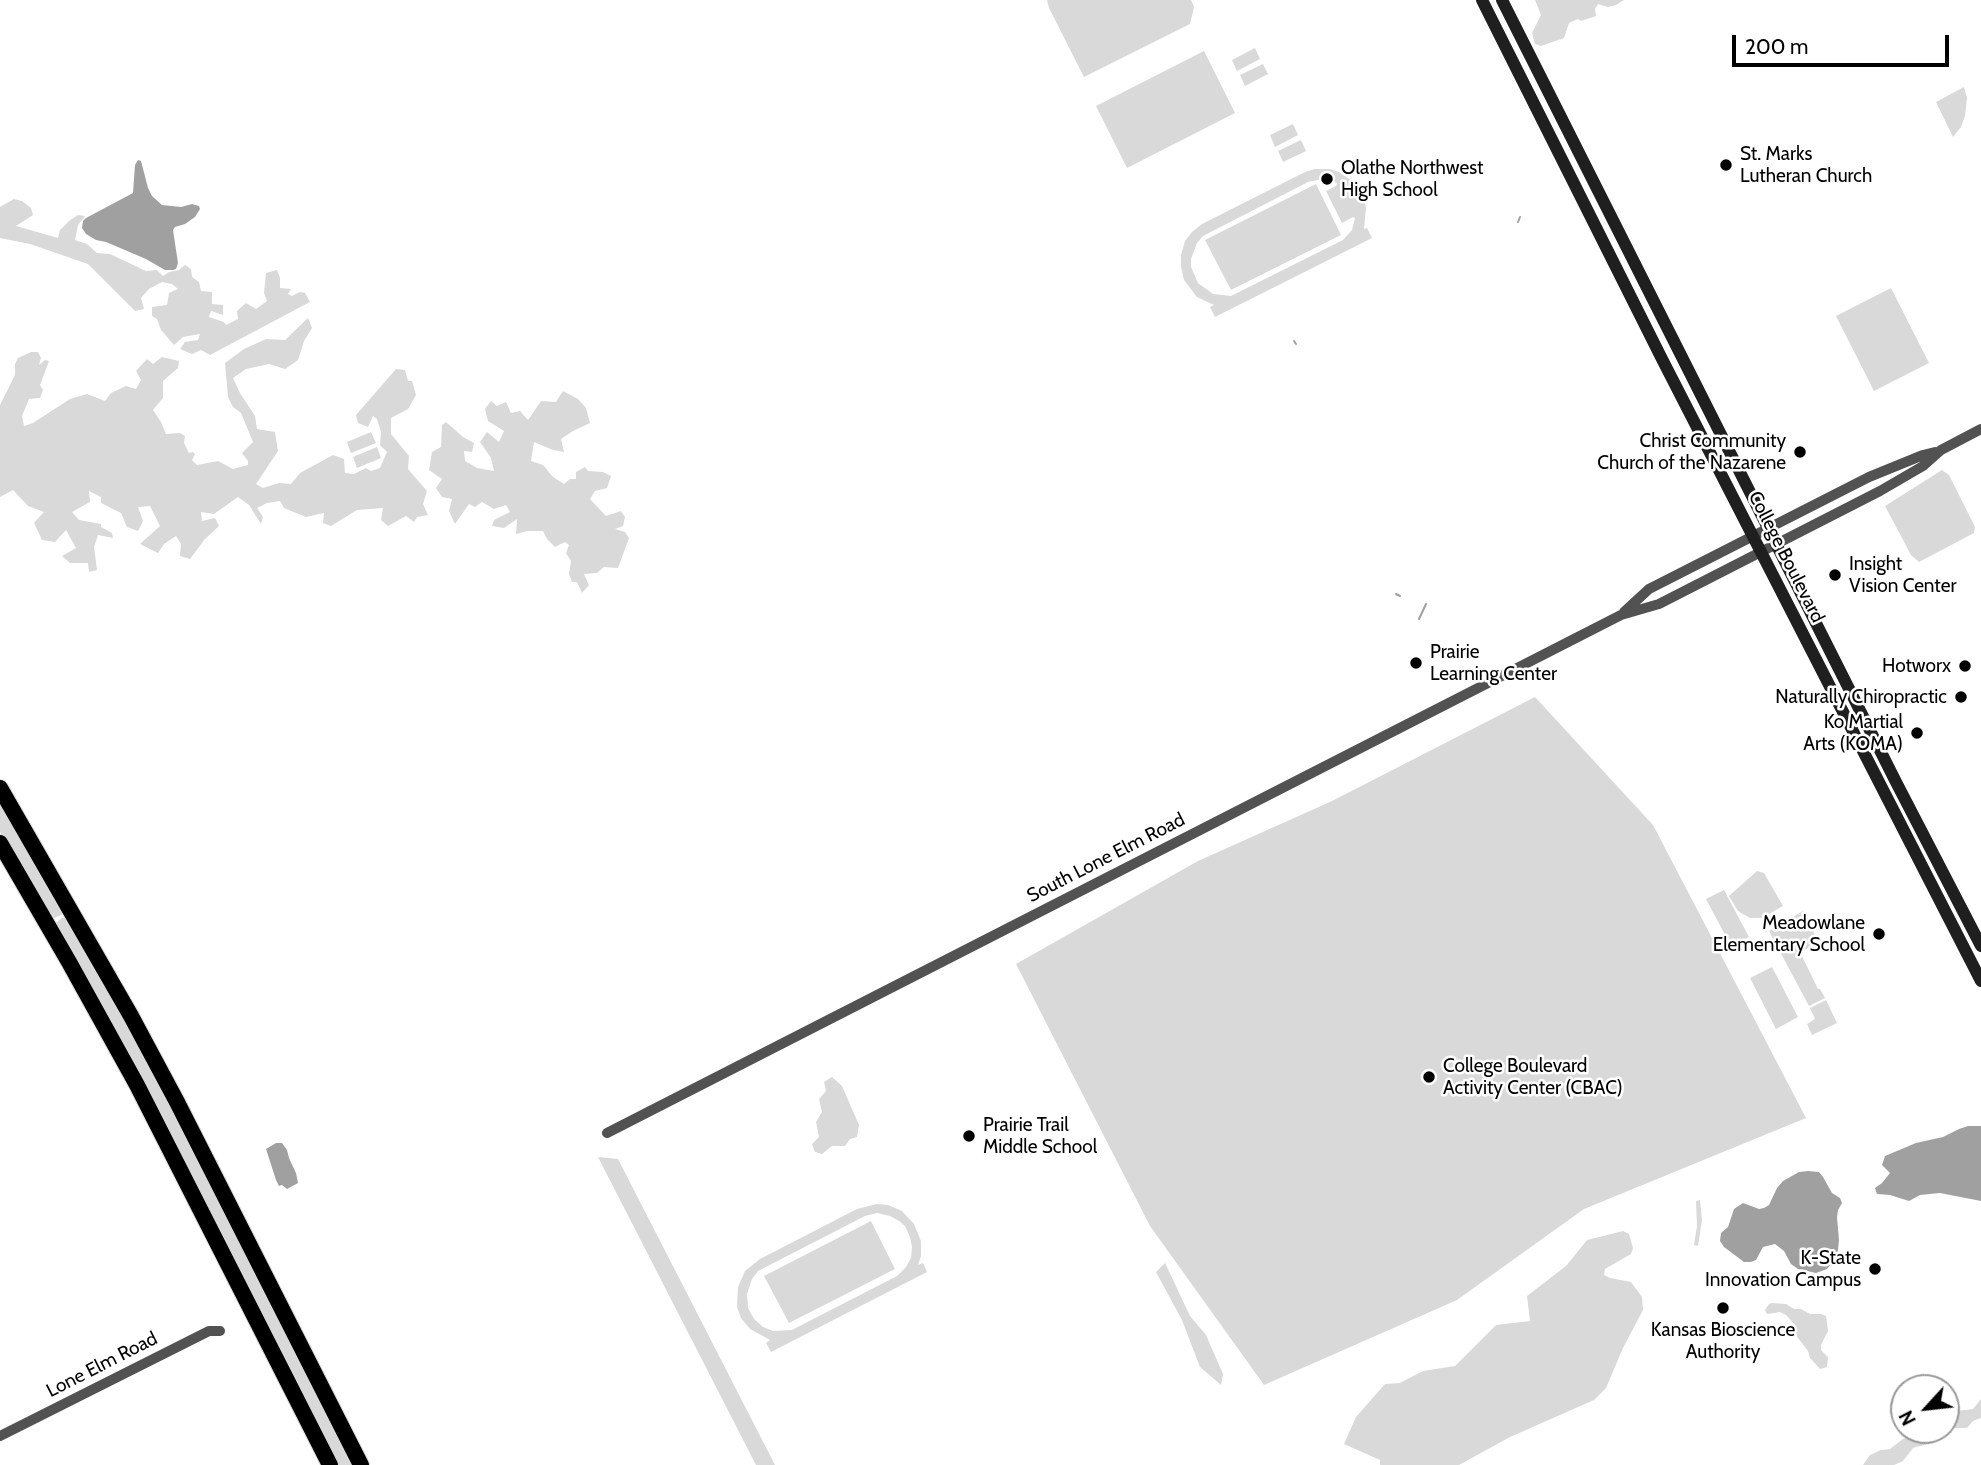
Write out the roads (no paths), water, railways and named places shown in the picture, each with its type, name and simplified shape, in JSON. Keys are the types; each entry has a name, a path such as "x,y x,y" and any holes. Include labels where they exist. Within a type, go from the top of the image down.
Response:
{"highway":[{"path":"0,788 131,1016 177,1102 361,1465"},
{"path":"0,843 63,950 130,1073 330,1465"}],"main road":[{"name":"College Boulevard","path":"1482,0 1662,359 1981,981"},
{"name":"College Boulevard","path":"1502,0 1981,946"}],"street":[{"name":"South Lone Elm Road","path":"607,1133 1621,615 1659,604 1761,552 1880,491 1923,466 1938,452 1981,429"},
{"name":"South Lone Elm Road","path":"1621,615 1649,589 1869,477 1923,455 1938,452"},
{"name":"Lone Elm Road","path":"0,1436 209,1331 220,1331"}],"waterway":[{"path":"1518,222 1520,217"},
{"path":"1396,594 1400,596"},
{"path":"1419,619 1426,604"}],"place":[{"name":"St. Marks Lutheran Church","path":"1726,165"},
{"name":"Olathe Northwest High School","path":"1327,179"},
{"name":"Christ Community Church of the Nazarene","path":"1800,452"},
{"name":"Insight Vision Center","path":"1835,575"},
{"name":"Prairie Learning Center","path":"1416,663"},
{"name":"Hotworx","path":"1965,666"},
{"name":"Naturally Chiropractic","path":"1961,697"},
{"name":"Ko Martial Arts (KOMA)","path":"1917,733"},
{"name":"Meadowlane Elementary School","path":"1879,934"},
{"name":"College Boulevard Activity Center (CBAC)","path":"1429,1077"},
{"name":"Prairie Trail Middle School","path":"969,1136"},
{"name":"K-State Innovation Campus","path":"1875,1269"},
{"name":"Kansas Bioscience Authority","path":"1723,1308"}]}
